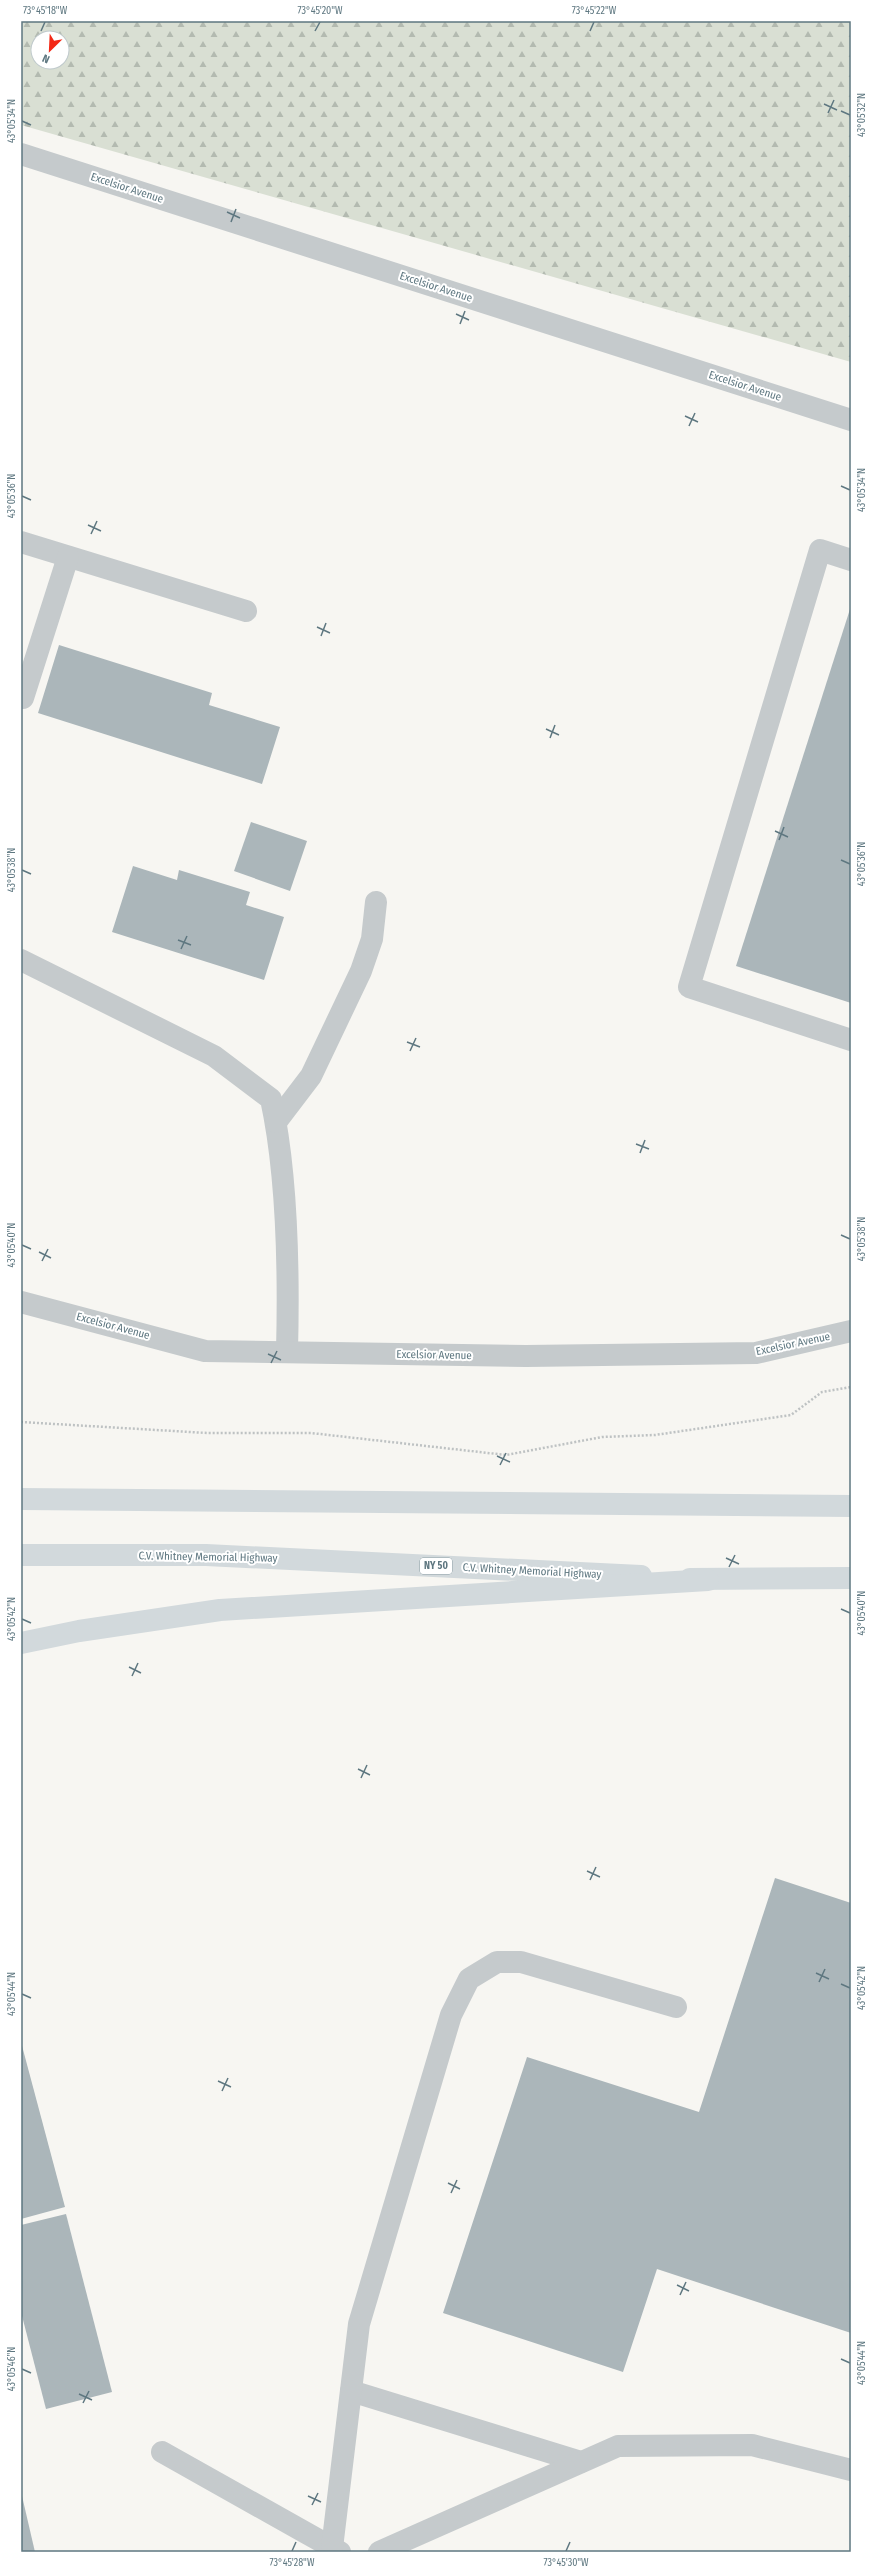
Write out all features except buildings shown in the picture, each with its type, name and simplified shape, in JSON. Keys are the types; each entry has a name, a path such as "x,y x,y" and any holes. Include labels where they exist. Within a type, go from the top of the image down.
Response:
{"highway":[{"path":"21,1499 851,1506"},
{"name":"C.V. Whitney Memorial Highway","path":"21,1555 206,1555 708,1580 851,1578"},
{"path":"21,1643 79,1631 220,1610 708,1580"}],"street":[{"name":"Excelsior Avenue","path":"21,154 851,420"},
{"path":"21,542 246,611"},
{"path":"851,560 820,550 689,986 851,1040"},
{"path":"23,698 68,557"},
{"path":"276,1122 311,1076 361,971 372,939 376,902"},
{"path":"21,960 214,1056 271,1099 279,1135 288,1290 287,1352"},
{"name":"Excelsior Avenue","path":"21,1302 205,1351 526,1356 756,1353 851,1331"},
{"path":"162,2452 336,2550 359,2324 451,2015 469,1979 497,1962 521,1962 676,2008"},
{"path":"351,2391 581,2462"},
{"path":"379,2552 618,2446 752,2445 851,2470"}],"path":[{"path":"21,1422 207,1433 311,1432 506,1455 602,1437 655,1435 792,1415 822,1392 851,1387"}],"green space":[{"path":"21,21 851,21 851,362 21,125"}]}
